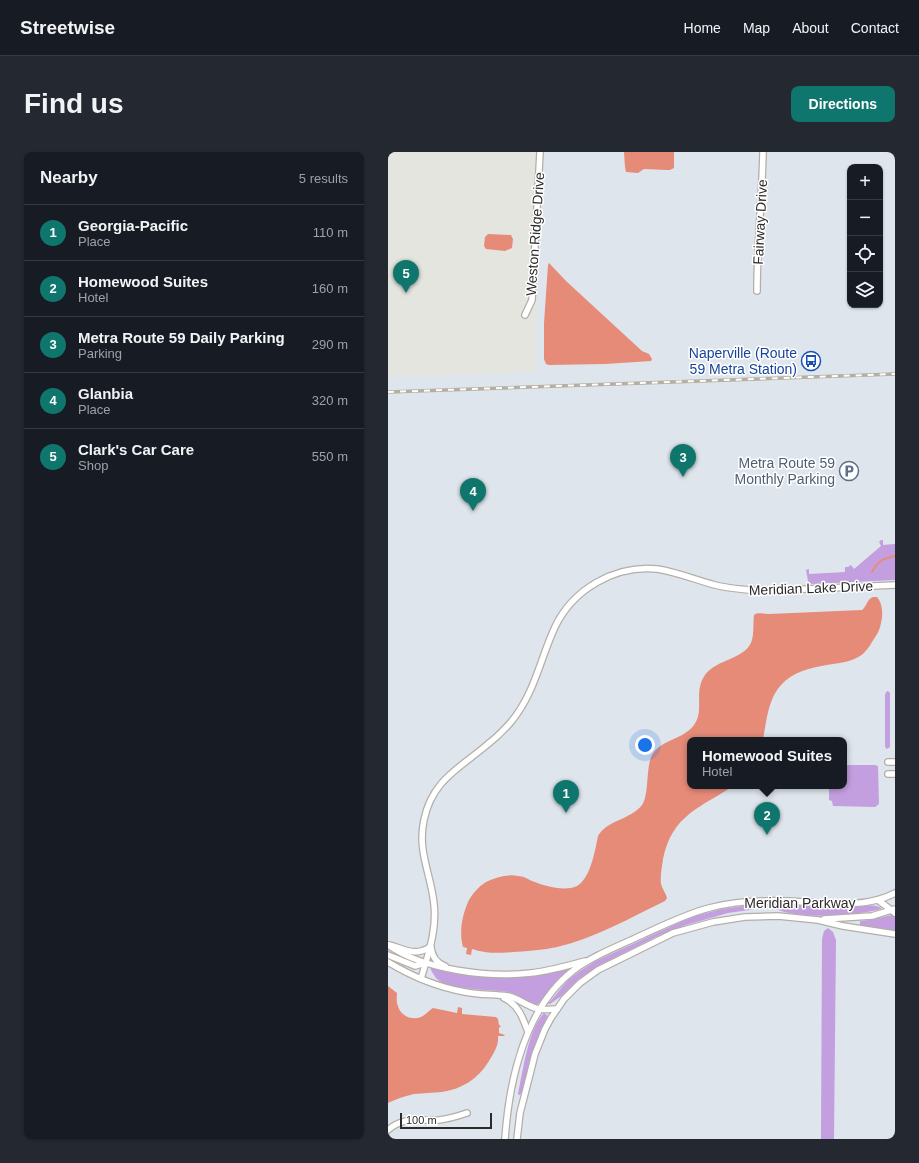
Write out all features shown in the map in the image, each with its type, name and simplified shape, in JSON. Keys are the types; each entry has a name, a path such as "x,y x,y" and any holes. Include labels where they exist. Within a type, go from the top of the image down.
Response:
{"street":[{"name":"Weston Ridge Drive","path":"525,315 532,300 540,152"},
{"name":"Fairway Drive","path":"757,291 757,261 762,190 762,152"},
{"name":"Meridian Lake Drive","path":"421,979 434,935 434,897 423,856 421,841 423,820 428,806 435,792 448,776 501,733 519,711 534,684 555,626 566,609 582,592 596,582 617,574 643,569 656,569 716,585 747,590 763,591 895,585"},
{"path":"888,762 895,762"},
{"path":"888,774 895,774"},
{"name":"Meridian Parkway","path":"505,1139 509,1104 516,1072 528,1032 540,1009 549,996 575,969 591,959 689,914 720,906 768,900 853,904 878,900 895,893"},
{"path":"878,900 894,911"},
{"path":"818,920 872,916 894,911"},
{"name":"Meridian Parkway","path":"518,1139 520,1113 535,1054 545,1029 564,999 580,983 598,970 658,940 685,929 745,917 778,916 818,920 843,926 895,934"},
{"name":"Meridian Parkway","path":"388,945 416,952 421,952 431,947 432,956 438,962 450,968 460,970"},
{"name":"Meridian Parkway","path":"388,945 398,952 426,963 440,967 485,974 529,973 550,970 591,959"},
{"name":"Meridian Parkway","path":"388,955 415,966 426,963"},
{"path":"388,962 421,979 444,988 514,998 531,1007 540,1009 557,1009"},
{"path":"498,995 508,1000 518,1010 528,1032"},
{"path":"388,1130 400,1123 410,1120 446,1119 467,1113"}],"shaded area":[{"path":"388,152 542,152 535,372 388,377"},
{"path":"624,152 674,152 674,168 670,170 644,169 638,173 626,172"},
{"path":"488,234 511,235 513,239 512,248 505,251 486,249 484,246 485,237"},
{"path":"549,263 566,281 642,351 649,354 652,359 651,361 605,364 546,364 544,359 544,323"},
{"path":"883,540 883,545 895,544 895,580 812,584 808,581 806,570 809,569 809,574 845,572 845,567 851,565 854,569 881,546 879,542"},
{"path":"877,597 882,610 882,617 879,631 867,650 862,655 854,659 808,669 790,677 785,681 779,687 769,708 764,737 687,737 687,789 728,789 689,814 680,822 673,832 667,844 661,872 661,884 667,898 665,901 599,933 557,947 498,953 482,952 472,949 471,955 466,954 467,948 463,947 461,936 464,913 471,896 486,882 498,877 510,875 522,876 554,888 572,888 582,882 586,877 594,856 598,836 607,827 631,814 642,805 646,795 649,763 654,751 665,743 684,734 694,725 699,713 699,694 705,675 716,665 738,655 749,646 753,637 754,615 759,613 769,614 862,610 869,599"},
{"path":"888,691 890,693 890,747 887,749 885,747 885,695"},
{"path":"847,765 878,766 879,804 875,807 833,806 832,801 829,800 829,789 847,789"},
{"path":"778,904 837,907 872,906 881,909 857,914 814,916 800,915 776,909 775,907"},
{"path":"751,905 756,906 756,909 728,913 686,925 658,936 600,965 578,980 563,995 548,1004 568,980 596,961 698,915 722,909"},
{"path":"892,915 895,917 895,931 860,926 860,921"},
{"path":"828,928 833,932 836,940 834,1139 821,1139 822,939 824,931"},
{"path":"430,967 459,973 494,977 568,970 538,1004 535,1005 515,994 508,992 470,989 450,985 436,978"},
{"path":"388,986 397,993 397,1003 401,1012 410,1018 421,1017 433,1008 457,1013 458,1007 462,1008 462,1014 496,1017 499,1025 501,1026 499,1028 499,1033 505,1035 498,1036 497,1046 485,1067 475,1078 463,1086 449,1091 414,1094 388,1103"},
{"path":"544,1013 548,1016 536,1043 523,1090 519,1095 530,1040 538,1020"}],"waterway":[{"path":"872,572 876,565 881,561 895,556"}],"railway":[{"path":"388,392 895,374"}],"place":[{"name":"Clark's Car Care","path":"406,293"},
{"name":"Naperville (Route 59 Metra Station)","path":"811,361"},
{"name":"Metra Route 59 Monthly Parking","path":"849,471"},
{"name":"Metra Route 59 Daily Parking","path":"683,477"},
{"name":"Glanbia","path":"473,511"},
{"name":"Georgia-Pacific","path":"566,813"},
{"name":"Homewood Suites","path":"767,835"}]}
